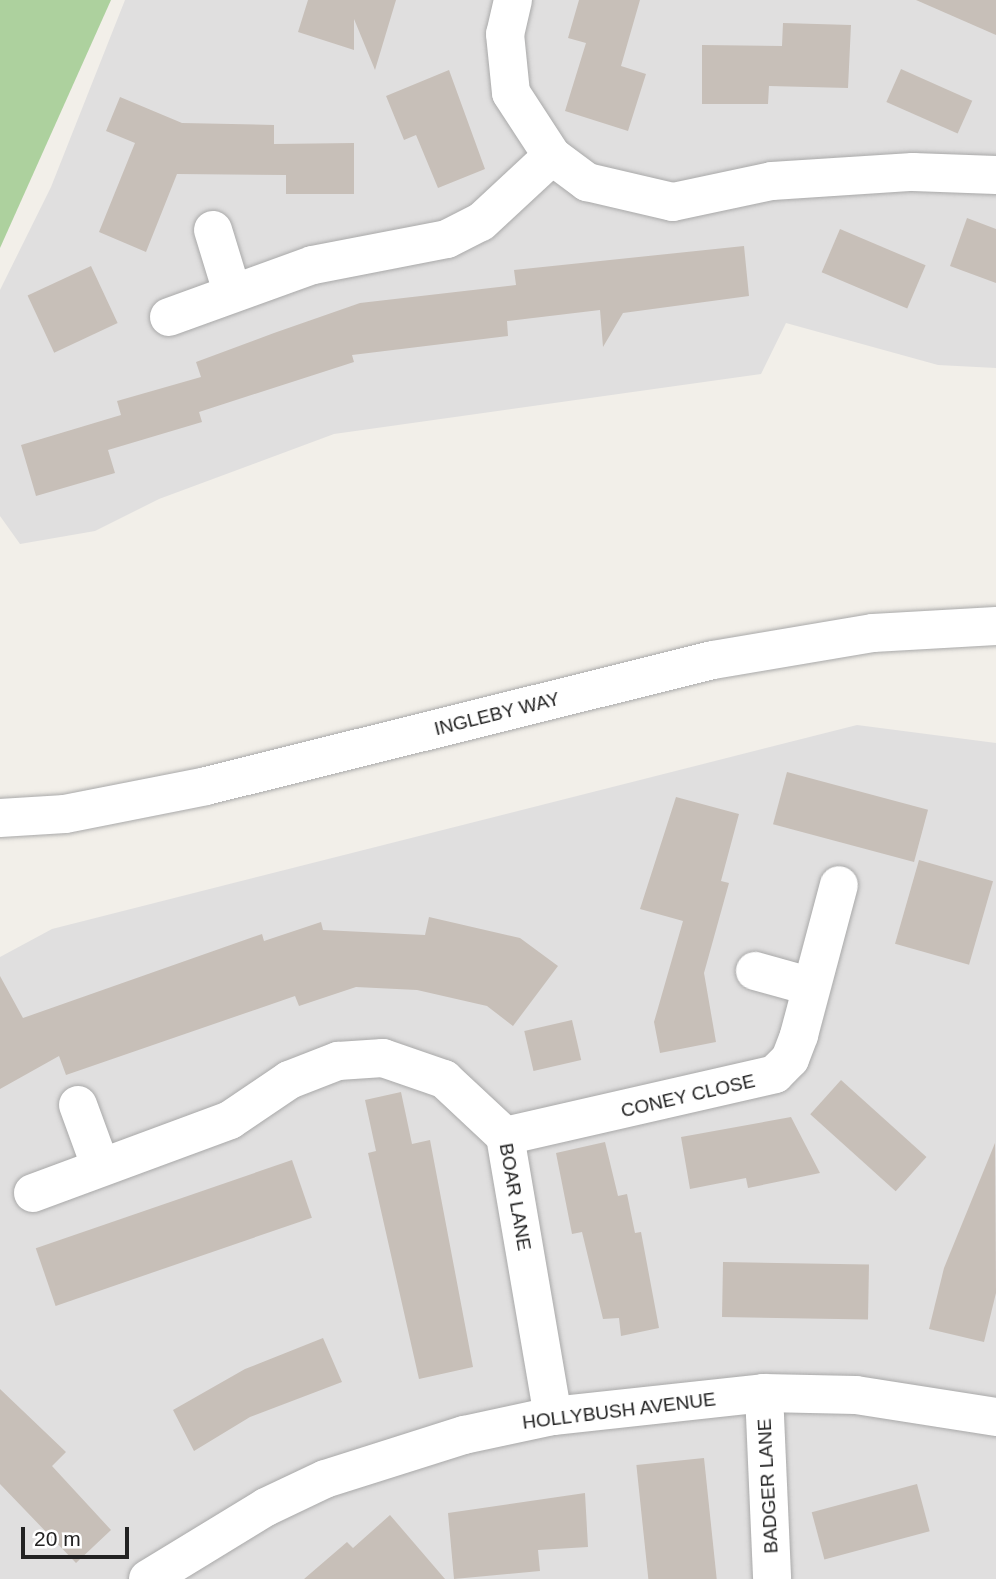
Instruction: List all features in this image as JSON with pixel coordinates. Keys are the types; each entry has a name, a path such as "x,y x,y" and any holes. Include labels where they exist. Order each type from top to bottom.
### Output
{"street":[{"path":"513,0 505,34 511,93 552,156 587,182 673,202 772,181 996,174"},
{"path":"169,317 231,289 313,265 447,239 481,222 552,156"},
{"path":"213,230 231,289"},
{"name":"INGLEBY WAY","path":"0,818 65,814 206,786 713,660 873,633 996,626"},
{"name":"CONEY CLOSE","path":"505,1136 775,1074 790,1059 839,885"},
{"path":"755,971 809,986"},
{"name":"BOAR LANE","path":"33,1193 100,1165 230,1120 289,1080 338,1060 383,1058 444,1079 505,1136 553,1416"},
{"path":"78,1105 100,1165"},
{"name":"HOLLYBUSH AVENUE","path":"148,1579 266,1507 325,1479 464,1435 553,1416 764,1394 890,1399 996,1417"},
{"name":"BADGER LANE","path":"764,1394 772,1579"}],"shaded area":[{"path":"125,0 996,0 996,368 938,365 786,323 761,374 334,434 159,499 95,531 20,544 0,516 0,290 51,187"},
{"path":"857,725 996,743 996,1579 0,1579 0,957 52,929"}],"green space":[{"path":"0,0 111,0 0,248"}],"building":[{"path":"308,0 396,0 375,70 354,19 354,50 298,32"},
{"path":"579,0 640,0 621,66 646,74 628,131 565,111 586,43 568,38"},
{"path":"916,0 996,0 996,35"},
{"path":"783,23 851,25 848,88 769,86 768,104 702,104 702,45 782,46"},
{"path":"901,69 972,101 958,134 886,102"},
{"path":"449,70 485,169 438,188 416,135 404,140 386,96"},
{"path":"120,97 182,123 274,125 274,144 354,143 354,194 286,194 286,175 177,174 146,252 99,232 135,143 106,131"},
{"path":"967,218 996,229 996,283 950,266"},
{"path":"840,229 926,265 907,309 822,272"},
{"path":"744,246 749,296 623,313 603,347 600,310 507,321 508,336 352,355 354,362 199,412 202,422 108,450 115,473 36,496 21,445 121,415 117,401 201,377 196,362 274,333 360,303 516,285 514,270"},
{"path":"91,266 118,323 54,353 28,296"},
{"path":"787,772 928,810 914,862 773,824"},
{"path":"676,797 739,814 721,881 729,883 704,973 716,1042 660,1053 654,1022 683,921 640,909"},
{"path":"919,860 993,881 969,965 895,944"},
{"path":"429,917 520,938 558,966 513,1026 487,1006 417,990 356,987 299,1006 295,996 66,1075 59,1056 0,1089 0,976 23,1018 262,934 264,941 321,922 323,930 425,935"},
{"path":"572,1020 581,1060 533,1071 524,1031"},
{"path":"841,1080 926,1157 896,1191 810,1114"},
{"path":"401,1092 412,1144 430,1140 473,1367 419,1379 368,1153 376,1151 365,1100"},
{"path":"791,1117 820,1173 748,1188 746,1178 690,1189 681,1137"},
{"path":"605,1142 618,1196 627,1194 635,1233 641,1232 659,1328 621,1336 619,1318 603,1319 582,1232 572,1234 556,1153"},
{"path":"995,1143 996,1293 984,1342 929,1329 944,1268"},
{"path":"292,1160 312,1218 56,1306 36,1248"},
{"path":"723,1262 869,1265 868,1320 722,1317"},
{"path":"323,1338 342,1382 250,1417 194,1451 173,1410 245,1369"},
{"path":"0,1389 66,1452 52,1466 111,1530 76,1563 0,1484"},
{"path":"704,1458 717,1579 648,1579 636,1465"},
{"path":"917,1484 930,1531 824,1560 812,1512"},
{"path":"585,1493 588,1547 538,1550 540,1571 454,1579 448,1513"},
{"path":"390,1515 445,1579 304,1579 347,1542 353,1548"}]}
